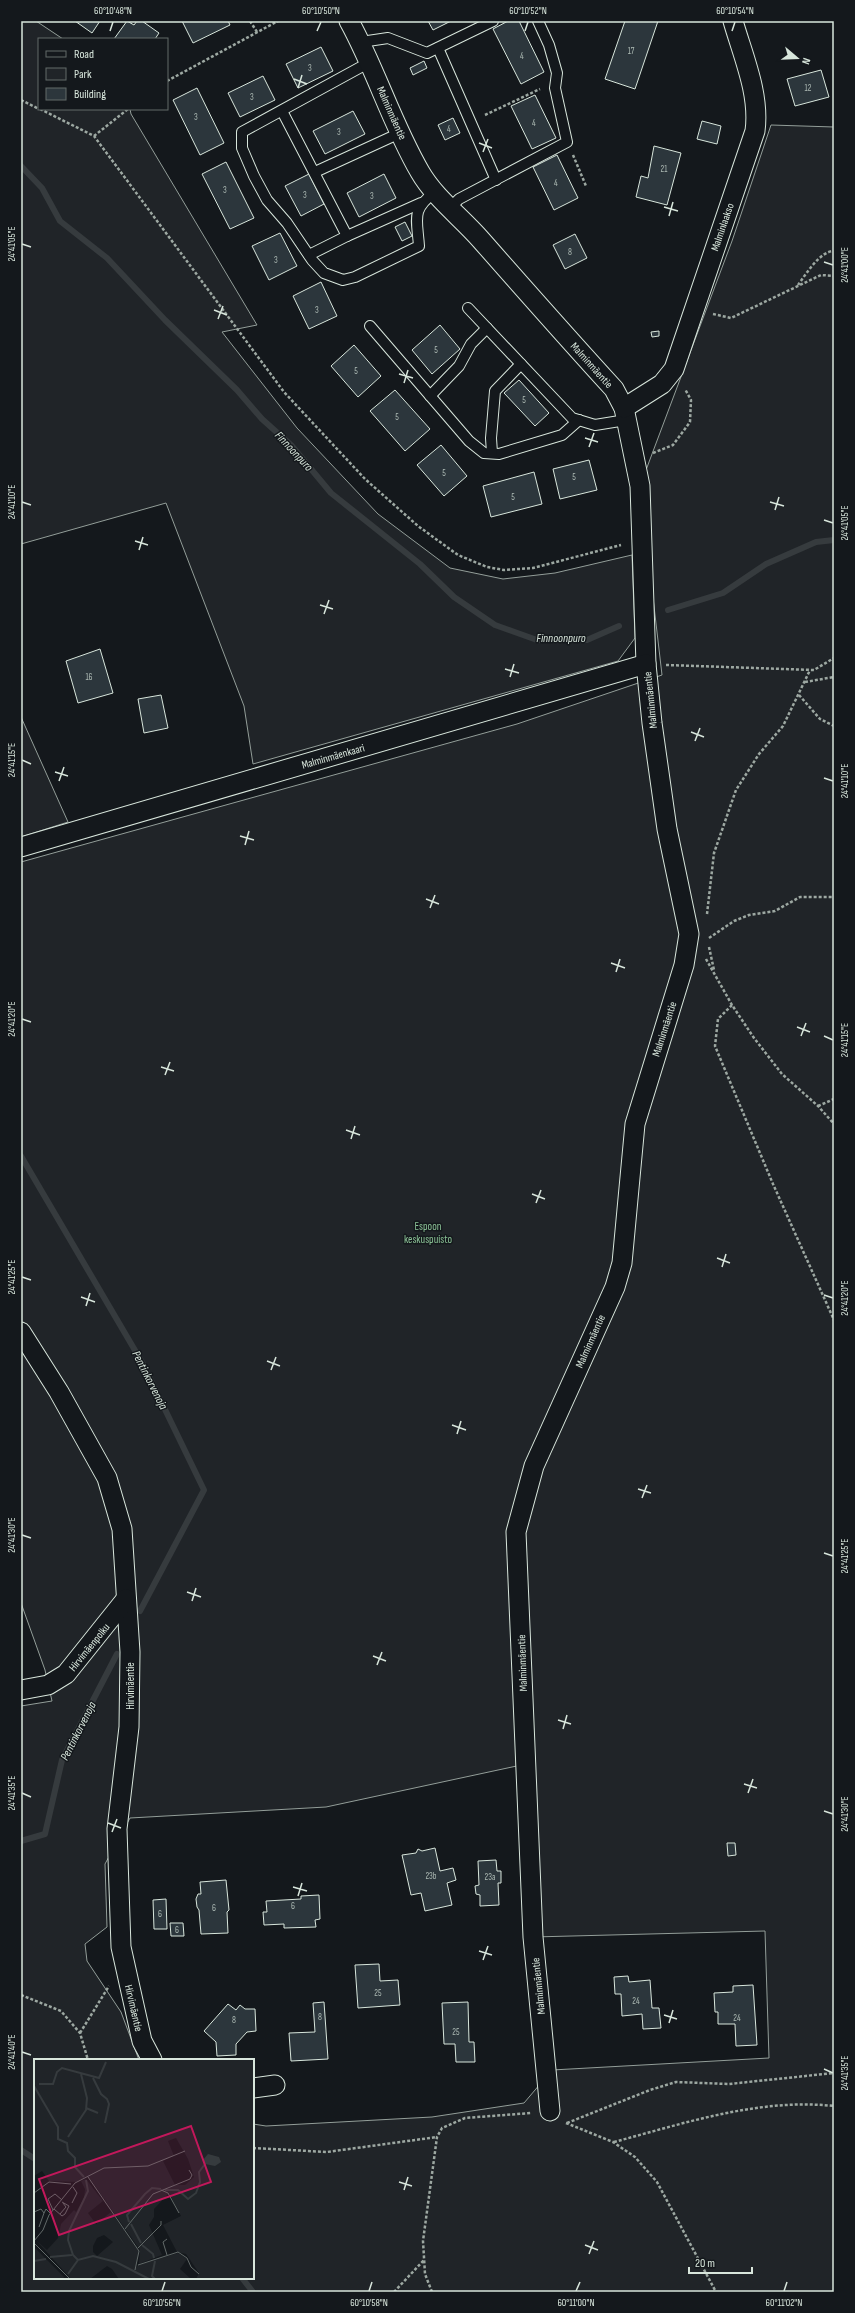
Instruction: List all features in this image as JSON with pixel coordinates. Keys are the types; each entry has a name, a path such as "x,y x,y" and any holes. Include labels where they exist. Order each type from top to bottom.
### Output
{"street":[{"name":"Malminmäentie","path":"349,21 361,42 400,133 420,173 428,197 450,208 614,389 625,414 640,486 646,664 667,829 698,932 684,965 635,1124 622,1263 615,1287 534,1466 516,1532 533,1937 550,2111"},
{"name":"Malminlaakso","path":"625,414 662,384 674,369 755,131 757,115 755,99 733,21"},
{"name":"Malminmäenkaari","path":"21,847 646,664"},
{"name":"Hirvimäentie","path":"21,1332 59,1392 107,1478 122,1529 130,1652 129,1727 117,1829 121,1947 142,2041 151,2059"},
{"name":"Hirvimäenpolku","path":"21,1690 48,1685 66,1674 126,1599"},
{"path":"254,2088 275,2085"}],"lane":[{"path":"361,42 388,38 427,53 492,21"},
{"path":"450,208 459,199 567,142 555,88 556,73 549,45 538,21"},
{"path":"438,48 496,180"},
{"path":"370,62 242,132 242,148 254,176 267,200 287,222 309,255 324,273 343,280 355,277 419,246 417,215 428,197"},
{"path":"282,111 347,236"},
{"path":"315,172 400,133"},
{"path":"309,255 428,197"},
{"path":"468,308 572,418 595,424 625,414"},
{"path":"370,326 469,442 484,453 500,454 562,434 579,420"},
{"path":"430,396 459,366 471,344 487,328"},
{"path":"492,453 491,438 495,391 521,364"}],"path":[{"path":"250,21 257,32"},
{"path":"168,80 278,21"},
{"path":"470,122 536,90 555,88"},
{"path":"21,100 38,108"},
{"path":"41,110 94,136 284,392 365,479 418,526 458,555 487,567 504,570 533,568 642,541"},
{"path":"94,136 127,110"},
{"path":"567,142 586,186"},
{"path":"797,286 817,261 828,251 834,250"},
{"path":"695,307 716,315 732,318 821,275 834,276"},
{"path":"635,460 673,445 690,422 690,400 674,369"},
{"path":"646,664 814,670 834,658"},
{"path":"707,916 714,853 736,790 759,754 783,726 810,670"},
{"path":"804,682 834,677"},
{"path":"799,695 820,719 834,726"},
{"path":"707,939 734,921 749,915 775,911 800,898 834,897"},
{"path":"698,932 707,939 714,970"},
{"path":"698,932 714,970 732,1005 754,1038 782,1074 818,1106 834,1124"},
{"path":"732,1005 718,1019 715,1046 773,1184 834,1320"},
{"path":"818,1106 834,1099"},
{"path":"80,2033 124,1961"},
{"path":"21,1995 61,2011 80,2033 88,2059"},
{"path":"716,2292 657,2182 635,2157 613,2142 566,2123 650,2090 676,2082 729,2084 834,2073"},
{"path":"613,2142 723,2112 810,2103 834,2106"},
{"path":"432,2292 425,2274 423,2241 437,2137 442,2128 465,2118 550,2111"},
{"path":"254,2148 327,2152 437,2137"},
{"path":"394,2292 424,2260"}],"green space":[{"path":"21,21 36,21 62,38 38,38 38,110 130,110 131,114 257,325 222,332 297,428 378,514 450,568 503,579 555,573 632,555 635,638 618,661 253,764 244,706 166,503 21,544"},
{"name":"Espoon keskuspuisto","path":"771,125 834,127 834,2292 21,2292 21,1706 52,1701 45,1670 21,1603 21,862 517,724 662,675 640,486 732,241","holes":["526,1764 533,1937 765,1931 769,2058 552,2070 524,2103 432,2117 266,2126 254,2124 254,2279 34,2279 34,2059 139,2059 121,2012 87,1961 85,1944 107,1927 105,1864 130,1818 326,1807"]},
{"path":"21,717 68,822 21,837"}],"building":[{"path":"75,21 100,21 92,33"},
{"path":"127,21 134,25 137,21 142,21 159,33 156,38 115,38"},
{"path":"182,21 228,21 230,25 193,43"},
{"path":"428,21 451,21 433,30"},
{"path":"508,21 519,21 544,72 521,84 493,29"},
{"path":"625,21 658,21 635,89 605,79"},
{"path":"321,47 333,71 298,88 286,64"},
{"path":"424,61 427,68 413,75 410,68"},
{"path":"821,70 829,97 795,106 787,79"},
{"path":"263,76 275,100 240,117 228,93"},
{"path":"197,88 224,143 200,155 173,100"},
{"path":"535,95 556,138 532,149 511,106"},
{"path":"353,111 365,134 325,154 313,131"},
{"path":"453,118 460,133 445,140 438,125"},
{"path":"702,121 721,126 717,144 697,139"},
{"path":"654,146 681,153 667,205 636,197 641,176 648,178"},
{"path":"557,155 578,198 554,210 533,167"},
{"path":"226,162 254,218 230,229 202,174"},
{"path":"309,174 324,204 301,216 285,186"},
{"path":"384,174 396,198 359,217 347,193"},
{"path":"405,222 412,236 402,241 395,227"},
{"path":"280,233 297,266 269,280 252,246"},
{"path":"575,234 587,258 565,269 553,245"},
{"path":"321,282 337,316 309,329 293,296"},
{"path":"440,325 460,349 432,374 412,350"},
{"path":"659,331 659,336 652,337 651,332"},
{"path":"354,345 381,376 358,397 331,366"},
{"path":"519,380 549,413 535,426 504,393"},
{"path":"395,390 430,429 405,451 370,411"},
{"path":"441,445 467,476 444,496 417,465"},
{"path":"589,460 597,490 560,499 553,469"},
{"path":"534,472 542,504 491,517 483,486"},
{"path":"100,649 113,693 78,703 66,661"},
{"path":"161,695 168,728 144,733 138,699"},
{"path":"727,1843 735,1843 736,1855 728,1856"},
{"path":"435,1848 440,1871 453,1868 456,1880 447,1883 452,1905 425,1911 421,1893 411,1895 402,1855 416,1853 418,1849 422,1851"},
{"path":"496,1860 497,1871 501,1871 501,1883 498,1883 499,1905 480,1906 480,1895 476,1894 475,1886 479,1885 478,1861"},
{"path":"226,1880 229,1910 227,1912 228,1933 201,1934 199,1910 196,1899 198,1894 201,1894 200,1882"},
{"path":"319,1895 320,1919 315,1920 316,1927 284,1928 284,1924 264,1925 263,1912 267,1912 266,1901 301,1899 301,1896"},
{"path":"166,1899 167,1929 154,1929 153,1900"},
{"path":"170,1923 183,1923 184,1936 171,1936"},
{"path":"379,1964 380,1981 398,1980 400,2005 358,2008 355,1965"},
{"path":"628,1976 629,1982 650,1980 652,2008 659,2008 661,2028 643,2029 642,2014 622,2016 621,1994 615,1994 614,1977"},
{"path":"753,1985 757,2045 736,2046 735,2024 718,2024 718,2012 715,2012 714,1993 733,1992 733,1986"},
{"path":"324,2002 328,2059 291,2061 289,2033 315,2032 313,2003"},
{"path":"468,2002 469,2042 474,2042 475,2062 456,2062 455,2044 444,2044 442,2003"},
{"path":"228,2004 236,2010 240,2005 245,2009 255,2009 256,2031 247,2032 236,2044 236,2055 217,2056 216,2042 204,2031"}],"waterway":[{"name":"Finnoonpuro","path":"21,166 42,188 60,221 107,258 165,320 237,390 262,419 291,445 331,493 420,564 454,597 495,625 537,640 587,640 619,626"},
{"name":"Finnoonpuro","path":"668,610 723,593 766,564 816,542 834,540"},
{"name":"Pentinkorvenoja","path":"21,1156 143,1364 204,1490 140,1611"},
{"name":"Pentinkorvenoja","path":"21,1841 45,1834 62,1760 117,1654"},
{"name":"Pentinkorvenoja","path":"21,2150 34,2158"},
{"name":"Pentinkorvenoja","path":"243,2279 253,2292"}]}
